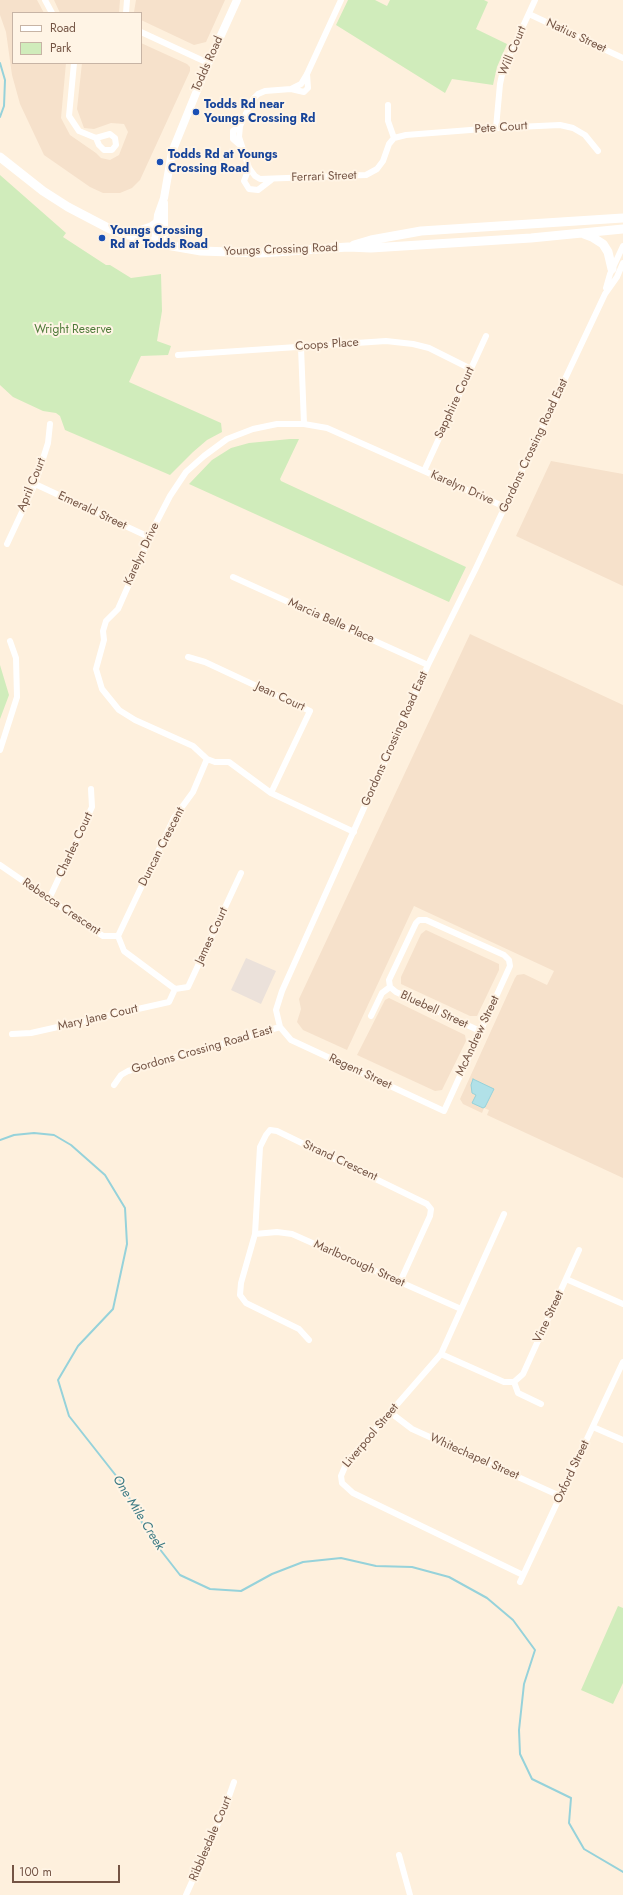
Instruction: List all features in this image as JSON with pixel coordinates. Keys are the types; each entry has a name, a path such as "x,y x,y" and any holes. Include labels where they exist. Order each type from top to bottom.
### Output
{"main road":[{"name":"Youngs Crossing Road","path":"0,157 37,186 68,207 110,229 159,244 201,251 238,253 348,247 407,246 623,229"},
{"name":"Youngs Crossing Road","path":"348,247 371,240 421,231 623,218"},
{"path":"128,235 151,227 157,223"},
{"path":"582,233 592,237 602,244 608,252 612,269"},
{"path":"402,234 402,242 407,246"}],"street":[{"path":"45,0 51,12"},
{"path":"126,12 127,0"},
{"name":"Todds Road","path":"159,244 164,198 172,152 208,63 237,0"},
{"path":"273,179 258,190 249,189 244,181 249,168 243,147 232,140 233,131 240,126 253,99 258,94 265,91 291,89 304,92 308,88 307,74 341,0"},
{"name":"Will Court","path":"496,128 500,84 503,70 535,0"},
{"name":"Natius Street","path":"529,14 623,58"},
{"path":"142,32 208,63"},
{"path":"74,64 69,116 79,131 96,138"},
{"path":"388,105 388,121 394,138"},
{"name":"Pete Court","path":"394,138 406,135 560,125 572,128 585,136 598,151"},
{"name":"Ferrari Street","path":"249,168 255,176 260,179 366,175 377,169 383,161 394,138"},
{"name":"Todds Road","path":"159,244 157,223 164,198"},
{"name":"Gordons Crossing Road East","path":"114,1085 121,1075 128,1071 280,1028 276,1013 279,998 428,665 505,507 605,294 612,269 623,246"},
{"name":"Gordons Crossing Road East","path":"605,294 617,277 623,263"},
{"name":"Sapphire Court","path":"424,471 486,336"},
{"name":"Coops Place","path":"178,355 386,341 413,344 430,348 471,369"},
{"path":"301,347 304,424"},
{"name":"April Court","path":"7,544 35,484 48,443 50,424"},
{"name":"Karelyn Drive","path":"208,759 193,746 135,720 119,710 102,689 96,670 104,640 103,631 106,621 118,609 149,538 170,496 186,472 204,456 228,439 253,429 277,424 304,424 326,428 505,507"},
{"name":"Emerald Street","path":"35,484 149,538"},
{"name":"Marcia Belle Place","path":"233,577 428,665"},
{"path":"0,750 17,697 16,658 10,641"},
{"name":"Jean Court","path":"188,657 205,662 310,711 271,793"},
{"path":"208,759 215,762 229,762 271,793 354,832"},
{"name":"Duncan Crescent","path":"118,936 174,818 193,792 208,759"},
{"name":"Charles Court","path":"49,899 92,807 91,788"},
{"name":"Rebecca Crescent","path":"0,865 103,936 118,936 124,951 175,989"},
{"name":"James Court","path":"175,989 188,987 241,873"},
{"name":"McAndrew Street","path":"416,923 422,919 430,920 504,955 509,960 510,968 444,1111"},
{"name":"Bluebell Street","path":"416,923 389,980 390,986 396,992 480,1031"},
{"name":"Bluebell Street","path":"371,1016 382,993 390,986"},
{"name":"Mary Jane Court","path":"12,1034 30,1033 169,1002 175,989"},
{"name":"Regent Street","path":"280,1028 296,1043 444,1111"},
{"name":"Strand Crescent","path":"255,1234 260,1147 270,1130 277,1131 427,1204 431,1209 430,1216 400,1282"},
{"name":"Liverpool Street","path":"504,1214 441,1354 343,1469 342,1483 346,1488 366,1499 524,1575"},
{"name":"Marlborough Street","path":"255,1234 277,1232 292,1234 462,1309"},
{"path":"255,1234 241,1283 240,1295 246,1303 299,1329 309,1340"},
{"name":"Vine Street","path":"514,1382 522,1374 579,1250"},
{"path":"566,1279 623,1304"},
{"path":"441,1354 504,1382 514,1382 518,1394 541,1404"},
{"name":"Oxford Street","path":"520,1582 623,1362"},
{"name":"Whitechapel Street","path":"391,1413 412,1429 560,1496"},
{"path":"593,1427 623,1440"},
{"name":"Ribblesdale Court","path":"186,1895 225,1808 234,1782"},
{"path":"399,1855 410,1895"}],"shaded area":[{"path":"0,0 37,0 43,12 12,12 12,64 66,64 61,118 70,135 101,158 110,160 119,155 128,132 124,124 111,123 94,129 84,128 77,109 82,64 142,64 142,43 187,64 190,67 190,71 140,180 132,188 120,193 103,193 90,187 44,155 20,104 12,75 6,32 0,15"},
{"path":"54,0 120,0 119,12 60,12"},
{"path":"136,0 225,0 206,42 194,45 142,20 142,12 134,12"},
{"path":"551,461 623,474 623,586 516,536"},
{"path":"470,634 623,705 623,1178 487,1115 489,1110 484,1108 482,1113 463,1104 460,1099 517,975 524,974 547,985 554,971 414,906 347,1050 303,1030 297,1022 301,1009 299,999"},
{"path":"426,930 499,964 499,970 477,1016 470,1016 401,984 401,977 421,934"},
{"path":"246,958 276,971 261,1004 231,990"},
{"path":"389,998 465,1035 466,1041 442,1090 435,1091 357,1055 385,1000"}],"green space":[{"path":"348,0 375,0 387,6 390,0 484,0 488,2 476,29 507,44 497,67 493,85 452,79 445,93 336,25"},
{"name":"Wright Reserve","path":"0,175 66,233 63,237 106,265 110,265 131,278 161,274 162,311 157,341 171,346 168,355 141,356 129,382 221,423 222,432 207,440 170,475 65,430 60,416 56,413 43,411 13,397 0,385"},
{"path":"299,439 280,479 281,481 466,567 449,602 189,484 212,460 231,448 249,443"},
{"path":"0,665 9,695 0,719"},
{"path":"618,1606 623,1608 623,1683 613,1704 581,1690"}],"water":[{"path":"473,1079 494,1089 485,1107 483,1108 472,1103 476,1095 472,1093 471,1085"}],"waterway":[{"name":"One Mile Creek","path":"0,63 5,80 4,106 0,117"},
{"name":"One Mile Creek","path":"0,1140 14,1135 34,1133 54,1135 71,1145 105,1175 125,1208 127,1244 113,1309 78,1346 58,1380 69,1416 121,1482 148,1534 180,1575 210,1589 241,1591 272,1574 303,1562 341,1558 376,1566 412,1567 449,1577 487,1598 513,1620 535,1650 524,1684 519,1730 520,1754 532,1779 571,1798 569,1823 584,1849 623,1872"}],"place":[{"name":"Todds Rd near Youngs Crossing Rd","path":"196,112"},
{"name":"Todds Rd at Youngs Crossing Road","path":"160,162"},
{"name":"Youngs Crossing Rd at Todds Road","path":"102,238"}]}
